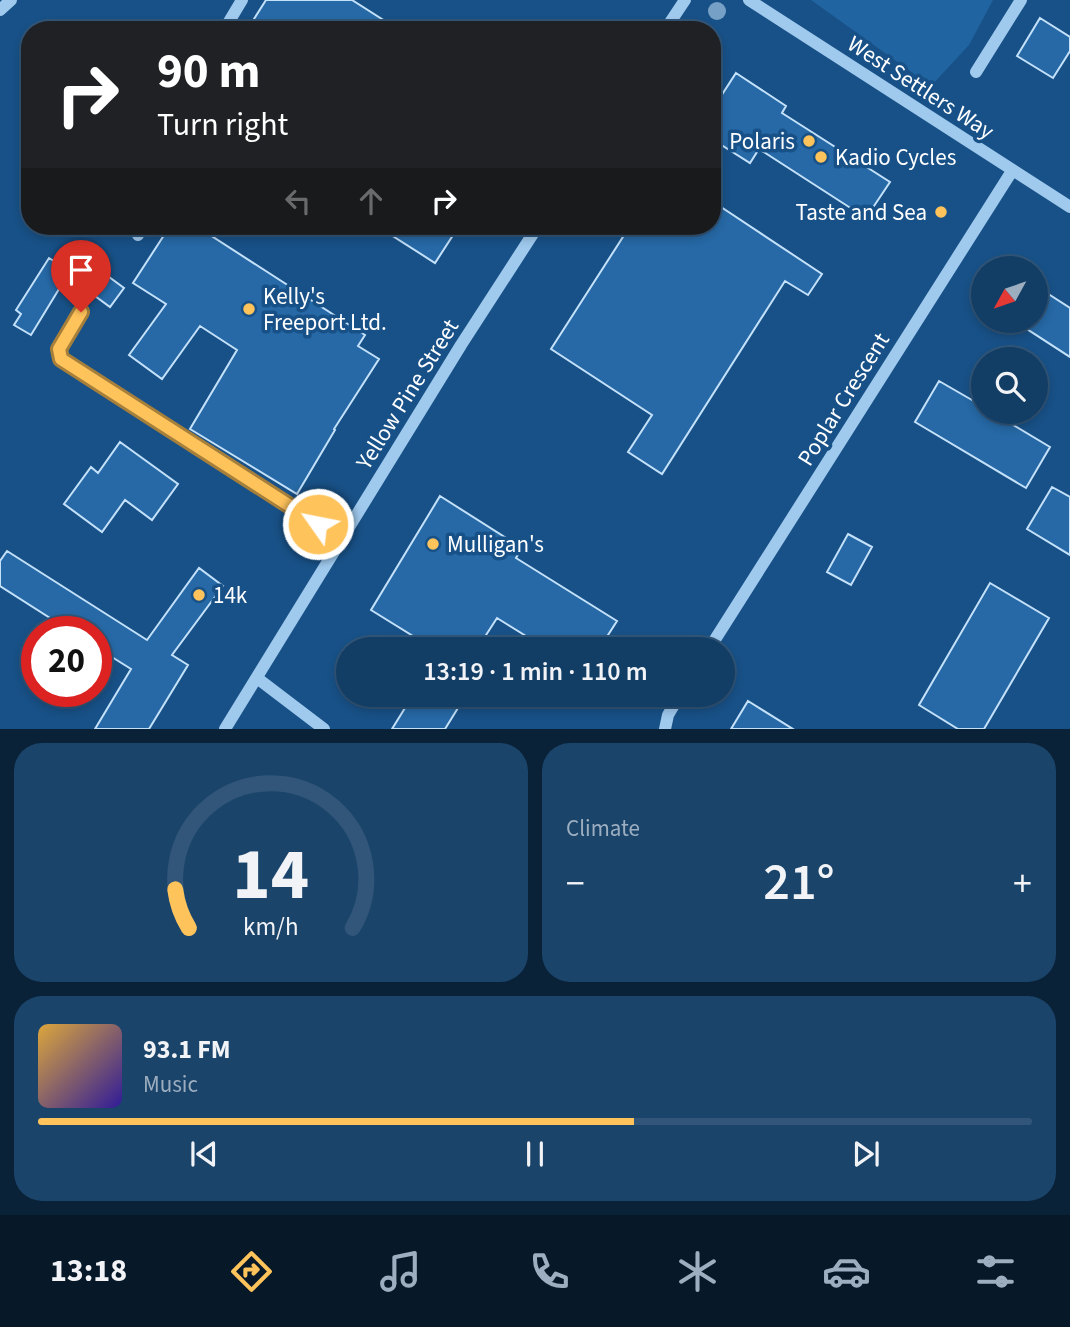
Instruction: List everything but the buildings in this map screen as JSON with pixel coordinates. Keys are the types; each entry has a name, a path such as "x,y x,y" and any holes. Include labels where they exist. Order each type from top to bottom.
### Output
{"street":[{"path":"0,10 11,0"},
{"path":"229,21 242,0"},
{"path":"671,21 685,0"},
{"name":"West Settlers Way","path":"749,0 1070,207"},
{"path":"976,72 1020,0"},
{"name":"Poplar Crescent","path":"717,637 1012,171"},
{"name":"Yellow Pine Street","path":"225,729 454,356 532,235"},
{"path":"81,312 59,349 61,359 341,539"},
{"path":"257,678 324,729"},
{"path":"665,729 673,707"}],"shaded area":[{"path":"811,0 993,0 969,45 931,86"}],"place":[{"name":"Polaris","path":"809,141"},
{"name":"Kadio Cycles","path":"821,157"},
{"name":"Taste and Sea","path":"941,212"},
{"name":"Kelly's Freeport Ltd.","path":"249,309"},
{"name":"Mulligan's","path":"433,544"},
{"name":"14k","path":"199,595"}],"route":[{"path":"81,312 59,349 61,359 318,524"}]}
